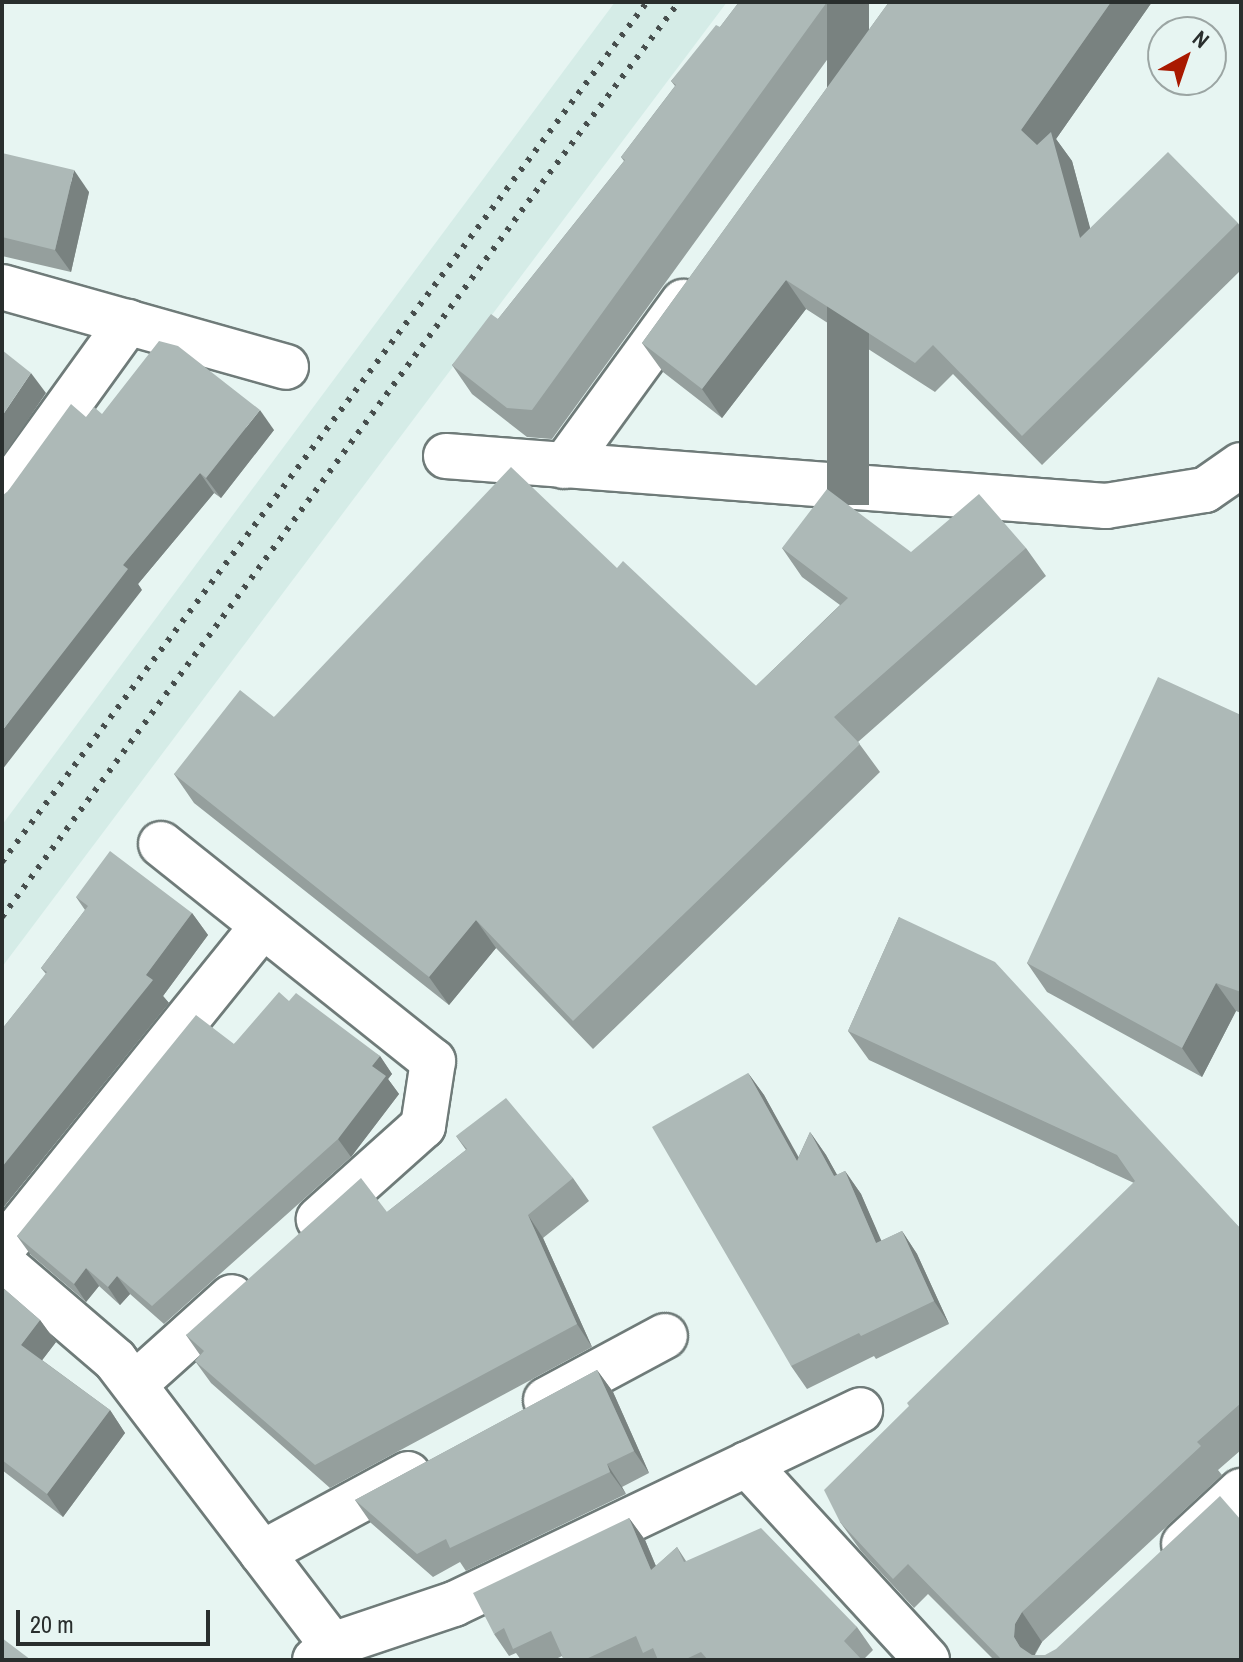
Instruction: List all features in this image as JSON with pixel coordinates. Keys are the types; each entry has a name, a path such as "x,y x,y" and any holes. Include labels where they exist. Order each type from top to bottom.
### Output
{"street":[{"path":"564,466 704,272"},
{"path":"2,287 286,367"},
{"path":"2,497 128,322"},
{"path":"446,456 1106,506 1205,490 1241,465"},
{"path":"135,1384 423,1126 433,1061 161,844"},
{"path":"2,1249 262,927"},
{"path":"2,1263 115,1360 135,1384 262,1553 323,1652 454,1604 860,1410"},
{"path":"512,1418 665,1336"},
{"path":"262,1553 442,1455"},
{"path":"747,1464 927,1660"},
{"path":"1150,1575 1241,1491"}],"shaded area":[{"path":"615,2 727,2 2,967 2,825"}],"building":[{"path":"739,2 827,2 532,410 507,408 452,365 491,314 498,319 625,160 621,157 676,85 671,81 716,25 720,27"},
{"path":"889,2 1111,2 1021,130 1037,145 1051,132 1080,238 1168,152 1238,223 1022,436 933,345 915,363 786,280 702,389 642,343"},
{"path":"2,153 74,170 55,250 2,237"},
{"path":"159,341 178,346 260,410 206,478 200,473 123,565 128,569 2,731 2,496 71,404 86,417 94,407 102,414"},
{"path":"2,350 31,373 2,416"},
{"path":"511,467 617,568 623,561 756,686 848,598 782,548 827,489 911,552 979,494 1026,548 834,717 860,744 573,1021 476,920 429,977 174,774 240,690 274,717"},
{"path":"1158,677 1241,715 1241,992 1216,983 1182,1048 1027,963"},
{"path":"110,851 192,913 146,975 153,980 2,1167 2,1029 47,972 41,968 88,906 76,897"},
{"path":"899,917 995,962 1241,1229 1241,1403 1197,1442 1201,1446 1022,1612 1015,1624 1014,1637 1020,1647 1032,1655 1045,1655 1056,1649 1220,1496 1241,1520 1241,1660 1002,1660 908,1564 893,1579 840,1522 824,1490 909,1406 907,1403 1135,1181 1117,1155 848,1031"},
{"path":"279,992 289,1001 296,993 380,1056 372,1066 386,1076 338,1139 152,1306 117,1276 108,1287 86,1268 74,1284 17,1236 196,1015 234,1044"},
{"path":"748,1073 797,1161 810,1132 834,1176 845,1171 876,1243 902,1231 934,1301 791,1366 652,1127"},
{"path":"506,1098 573,1178 528,1215 577,1324 315,1465 195,1361 204,1351 186,1335 361,1178 387,1212 467,1149 456,1136"},
{"path":"2,1287 40,1320 21,1345 110,1410 47,1494 2,1460"},
{"path":"597,1370 634,1451 607,1464 610,1472 450,1548 446,1539 417,1554 355,1500"},
{"path":"629,1518 651,1570 677,1547 684,1562 761,1528 857,1627 844,1641 862,1660 708,1660 701,1652 684,1660 658,1660 653,1648 643,1653 636,1636 584,1660 564,1660 551,1631 513,1649 504,1628 494,1634 473,1593"},
{"path":"2,1638 31,1660 2,1660"}],"railway":[{"path":"2,862 647,2"},
{"path":"2,917 542,183 679,2"}]}
